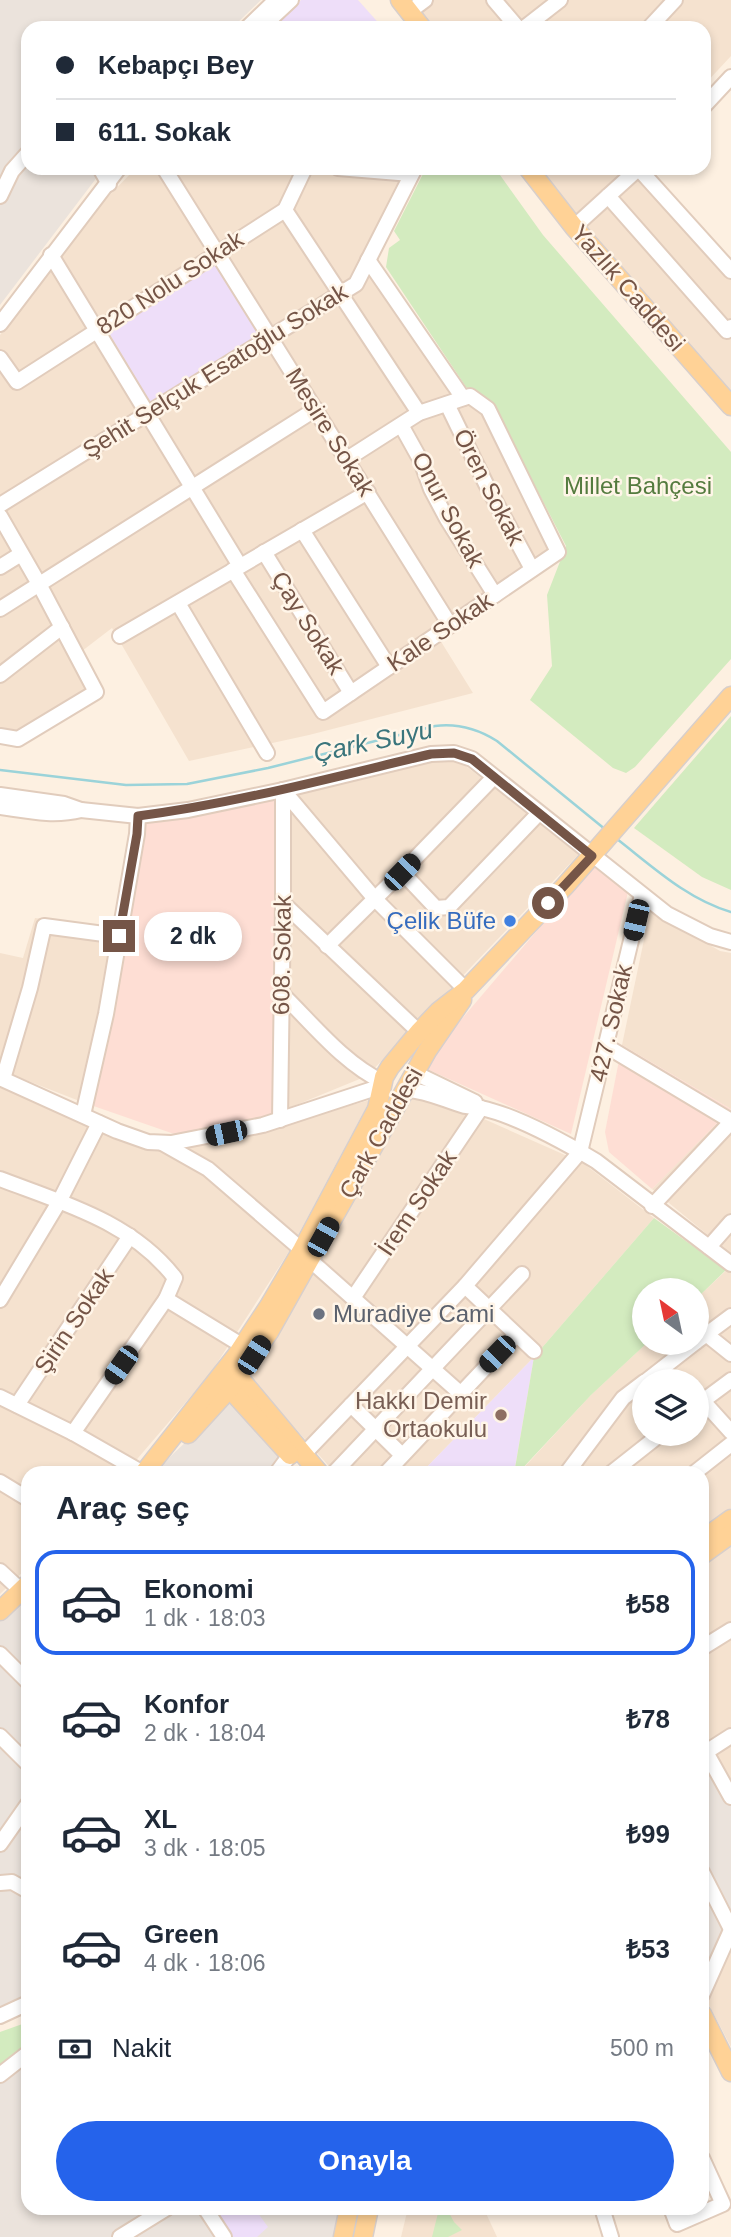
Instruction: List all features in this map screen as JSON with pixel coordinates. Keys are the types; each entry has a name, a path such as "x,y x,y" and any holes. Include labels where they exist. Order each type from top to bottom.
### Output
{"main road":[{"path":"404,6 416,21"},
{"name":"Yazlık Caddesi","path":"533,175 574,227 731,406"},
{"name":"Çark Caddesi","path":"154,1466 161,1461 269,1332 376,1109 385,1078 419,1032 439,1011 466,990 624,821 731,698"},
{"name":"Çark Caddesi","path":"229,1377 243,1346 306,1255 415,1073 459,1006 466,990"},
{"path":"407,1090 393,1093 385,1078 403,1067 415,1073"},
{"path":"229,1377 312,1466"},
{"path":"297,1452 303,1466"},
{"path":"709,1535 731,1519"},
{"path":"709,1550 731,1534"},
{"path":"0,1611 21,1594"},
{"path":"709,2028 731,2072"},
{"path":"343,2237 348,2215"},
{"path":"363,2237 368,2215"}],"street":[{"path":"254,21 276,0"},
{"path":"268,21 291,0"},
{"path":"404,6 425,0"},
{"path":"494,0 512,21"},
{"path":"533,21 560,0"},
{"path":"656,21 675,0"},
{"path":"711,98 731,77"},
{"path":"0,196 12,172 21,161"},
{"path":"104,175 109,184"},
{"path":"0,324 115,175"},
{"path":"109,184 119,175"},
{"name":"Mesire Sokak","path":"168,175 450,625"},
{"path":"302,175 285,210 419,414"},
{"name":"Şehit Selçuk Esatoğlu Sokak","path":"0,505 356,284 368,260 388,232 411,175"},
{"path":"574,227 630,175"},
{"path":"644,175 731,271"},
{"path":"608,196 727,331 731,327"},
{"name":"820 Nolu Sokak","path":"0,358 16,382 285,210"},
{"path":"51,255 192,488 236,568"},
{"path":"347,459 419,414 463,398 368,260"},
{"name":"Kale Sokak","path":"236,568 323,712 558,552 488,409 470,396 463,398"},
{"name":"Ören Sokak","path":"447,404 532,569"},
{"path":"0,609 316,409"},
{"name":"Onur Sokak","path":"401,425 421,461 431,489 447,519 495,595"},
{"path":"120,636 368,492"},
{"path":"0,516 40,584 96,692 18,739 0,736"},
{"path":"302,530 389,667"},
{"name":"Çay Sokak","path":"264,552 351,693"},
{"path":"0,567 21,554"},
{"path":"178,603 267,753"},
{"path":"0,675 62,627"},
{"path":"0,795 64,804 81,810 138,816 188,810 431,754 454,753 472,759 539,813 595,852 667,914 709,936 731,942"},
{"path":"327,946 494,777"},
{"path":"283,790 375,899 466,990"},
{"name":"608. Sokak","path":"280,1120 283,790"},
{"path":"0,807 50,814 81,810"},
{"path":"402,872 436,908 449,907 539,813"},
{"path":"83,1115 106,1014 138,816"},
{"name":"427. Sokak","path":"580,1152 642,895"},
{"path":"283,904 419,1032"},
{"path":"119,936 44,926 30,988 2,1079 99,1123 148,1142 162,1143 207,1137 280,1120 385,1078"},
{"path":"281,993 340,1051 370,1076 385,1078"},
{"path":"606,1046 731,1122 652,1206"},
{"path":"415,1073 473,1100 481,1108"},
{"path":"407,1090 423,1091 466,1106 481,1108 534,1128 580,1152 596,1161 731,1264"},
{"name":"İrem Sokak","path":"353,1298 481,1108"},
{"path":"0,1300 59,1202 99,1123"},
{"path":"207,1137 204,1157 208,1169"},
{"path":"162,1143 208,1169 460,1393"},
{"path":"284,1466 351,1405 465,1286 580,1152"},
{"path":"0,1179 108,1222 164,1264 175,1278 166,1299 73,1433"},
{"path":"709,1247 731,1222"},
{"name":"Şirin Sokak","path":"17,1405 130,1236"},
{"path":"340,1466 522,1274"},
{"path":"465,1286 534,1351"},
{"path":"166,1299 243,1346"},
{"path":"709,1333 731,1316"},
{"path":"392,1466 516,1335"},
{"path":"709,1344 731,1354"},
{"path":"662,1369 680,1355"},
{"path":"709,1397 731,1380"},
{"path":"576,1466 623,1398 632,1391"},
{"path":"0,1396 131,1466"},
{"path":"351,1405 402,1455"},
{"path":"709,1412 731,1432"},
{"path":"704,1466 731,1444"},
{"path":"620,1466 646,1446"},
{"path":"0,1482 21,1495"},
{"path":"0,1571 21,1586"},
{"path":"709,1644 731,1630"},
{"path":"0,1654 21,1675"},
{"path":"0,1736 21,1757"},
{"path":"709,1747 731,1737"},
{"path":"709,1758 731,1797"},
{"path":"2,1838 21,1813"},
{"path":"0,1883 12,1882 21,1887"},
{"path":"709,1886 731,1930 709,1979"},
{"path":"0,2016 21,2006"},
{"path":"0,2075 21,2058"},
{"path":"709,2173 723,2204 709,2210"},
{"path":"120,2237 156,2215"},
{"path":"209,2215 223,2237"},
{"path":"604,2215 611,2237"},
{"path":"674,2215 677,2224 698,2215"}],"shaded area":[{"path":"0,0 261,0 239,21 21,21 21,175 99,175 0,305"},
{"path":"301,0 358,0 377,21 281,21"},
{"path":"412,0 731,0 731,56 711,77 711,21 428,21"},
{"path":"129,175 355,175 400,179 364,254 370,271 484,413 550,550 435,632 473,693 309,735 189,761 112,628 82,651 99,686 6,745 0,744 0,335 96,209"},
{"path":"543,175 653,175 731,264 731,396 571,211"},
{"path":"214,261 262,333 151,403 106,328"},
{"path":"450,754 580,853 367,1076 274,1114 279,797"},
{"path":"279,797 274,1114 177,1135 82,1102 135,823"},
{"path":"592,866 628,892 571,1134 429,1070 426,1061"},
{"path":"650,911 720,951 731,953 731,1109 622,1045"},
{"path":"35,918 115,927 82,1102 0,1070 0,953 23,958"},
{"path":"622,1045 731,1109 652,1189 609,1152 605,1132"},
{"path":"0,1085 160,1150 212,1144 370,1100 290,1250 210,1374 131,1466 21,1466 21,1574 0,1594"},
{"path":"410,1097 484,1119 583,1163 654,1218 534,1357 428,1466 329,1466 247,1374"},
{"path":"731,1109 731,1254 652,1189"},
{"path":"731,1266 731,1508 709,1524 709,1466 525,1466 591,1395 634,1355 709,1355 709,1287"},
{"name":"Hakkı Demir Ortaokulu","path":"534,1357 515,1466 428,1466"},
{"path":"230,1400 288,1466 160,1466"},
{"path":"731,1542 731,1806 709,1767 709,1559"},
{"path":"21,1598 21,2008 0,2016 0,1618"},
{"path":"709,1767 731,1806 731,1915 709,1962"},
{"path":"731,1915 731,2047 709,2005 709,1962"},
{"path":"21,2060 21,2215 340,2215 335,2237 0,2237 0,2074"},
{"path":"216,2215 259,2215 268,2227 257,2237 231,2237"},
{"path":"406,2215 487,2215 497,2237 401,2237"}],"green space":[{"name":"Millet Bahçesi","path":"422,175 500,175 543,235 731,452 731,659 635,767 626,773 613,768 530,700 552,666 547,595 566,546 494,406 466,387 386,267 389,248 400,240 394,231"},
{"path":"731,716 731,890 702,877 634,828"},
{"path":"654,1218 726,1270 709,1286 709,1278 632,1278 634,1355 591,1395 525,1466 515,1466 534,1357"},
{"path":"21,2024 21,2052 0,2069 0,2032"},
{"path":"438,2215 450,2215 462,2230 448,2237 432,2237"}],"waterway":[{"name":"Çark Suyu","path":"0,770 126,785 187,784 268,768 435,726 452,725 475,730 497,741 606,830"},
{"name":"Çark Suyu","path":"617,839 685,891 731,912"}],"place":[{"name":"Çelik Büfe","path":"510,921"},
{"name":"Muradiye Cami","path":"319,1314"},
{"name":"Hakkı Demir Ortaokulu","path":"501,1415"}],"route":[{"path":"119,936 138,816 188,810 283,790 431,754 454,753 472,759 592,856 548,903"}]}
